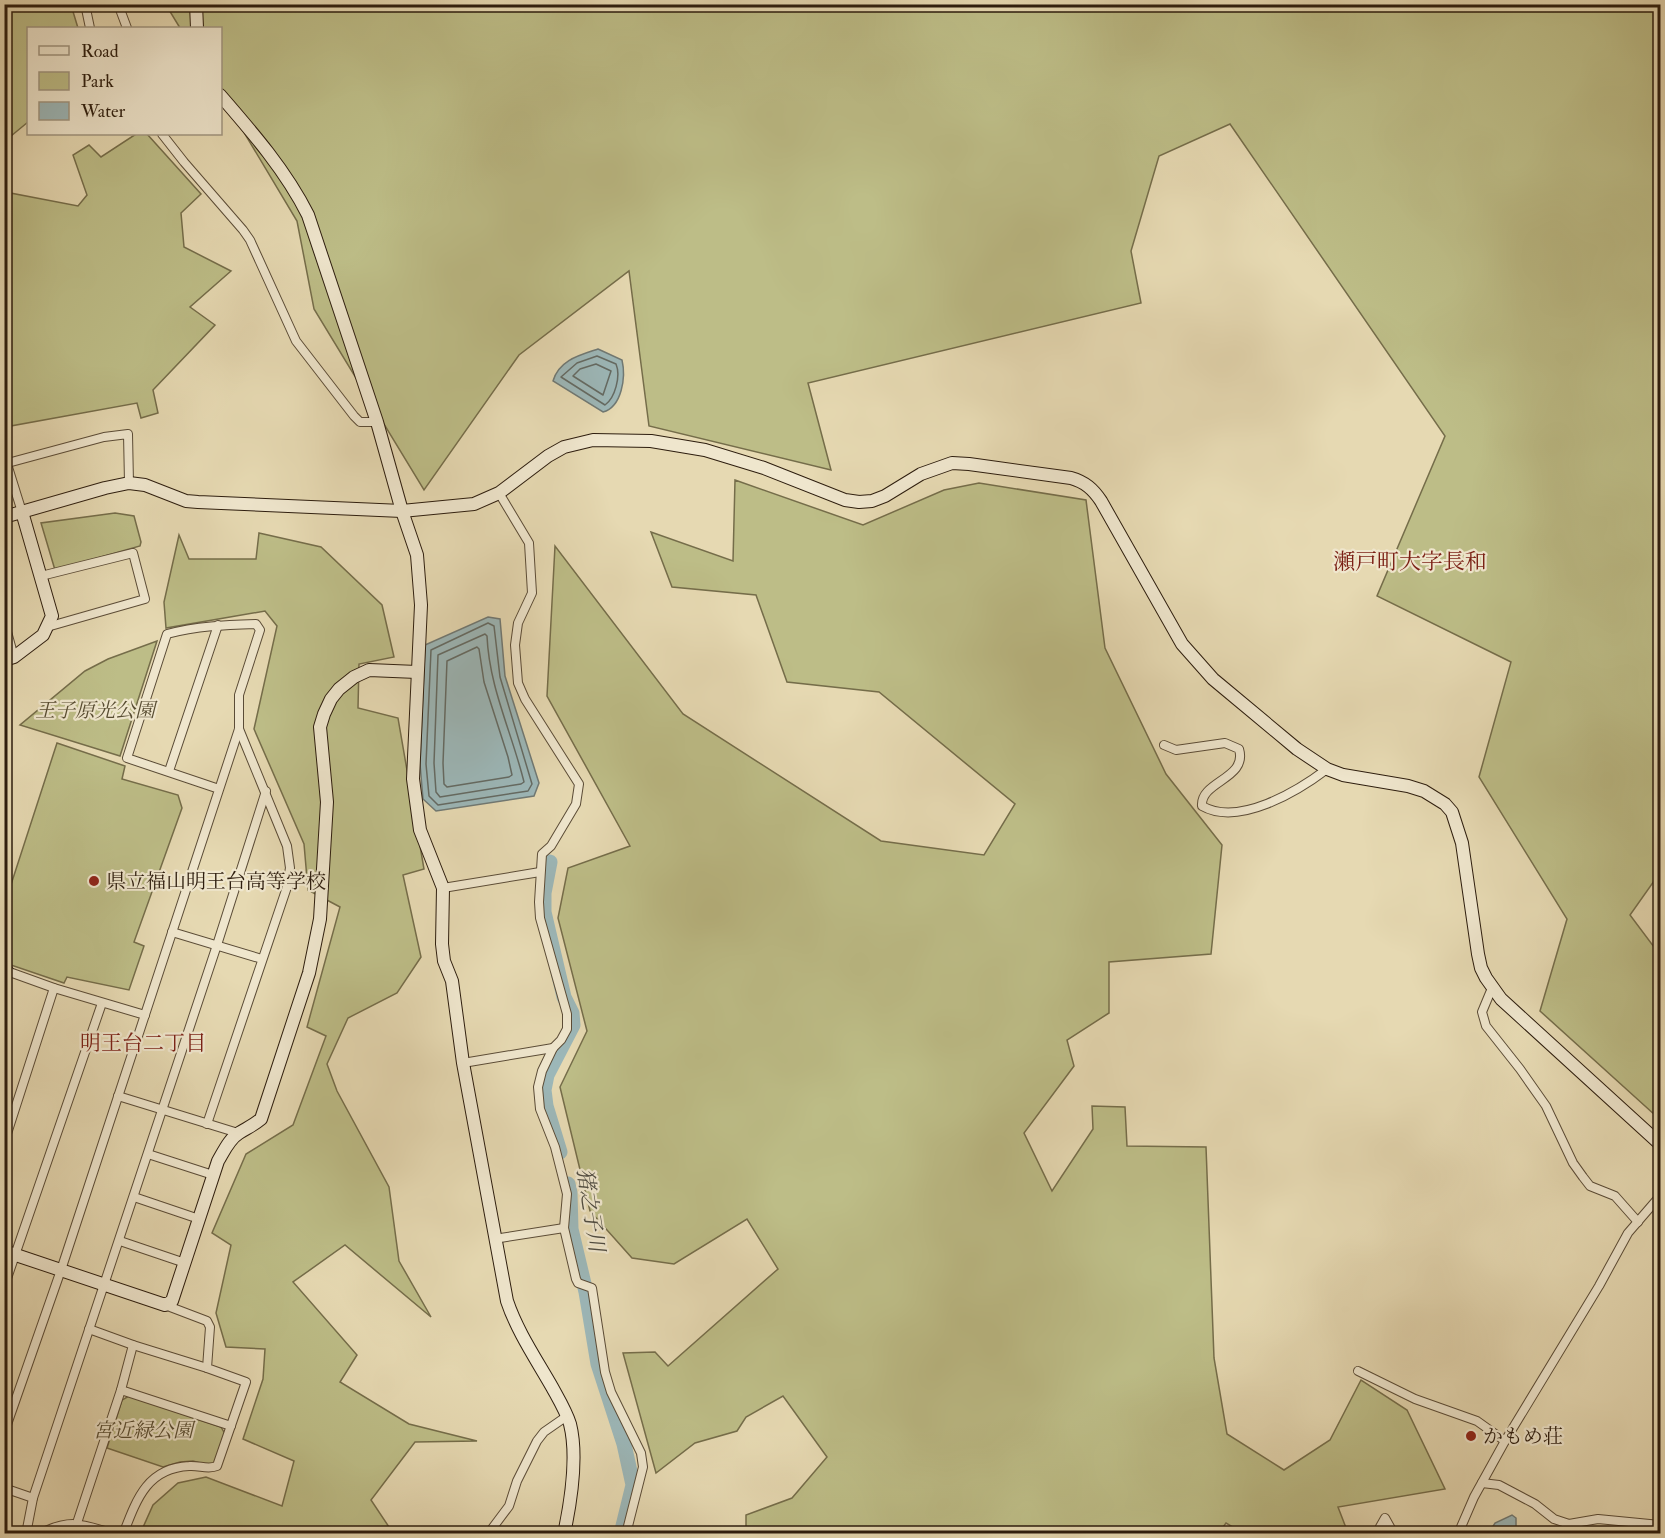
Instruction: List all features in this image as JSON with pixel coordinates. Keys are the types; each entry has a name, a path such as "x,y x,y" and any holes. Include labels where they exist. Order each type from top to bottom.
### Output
{"street":[{"path":"85,4 90,27"},
{"path":"118,4 127,27"},
{"path":"196,4 197,27"},
{"path":"222,97 254,134 296,192 308,215 377,422 402,512 417,555 421,578 421,605 413,779 415,802 420,830 443,888 444,961 452,981 463,1063 507,1301 512,1317 567,1416 573,1443 564,1533"},
{"path":"163,135 250,240 296,341 360,422 377,422"},
{"path":"4,621 9,658 43,635 52,616 6,464 104,437 128,434 129,483"},
{"path":"4,517 129,483 145,485 186,501 198,502 402,512 474,504 499,494 548,456 564,447 594,440 651,441 705,450 764,468 845,500 859,502 885,496 921,474 936,467 952,464 969,464 1071,478 1088,486 1101,501 1182,644 1213,680 1297,749 1327,769 1343,775 1408,786 1424,791 1435,796 1452,812 1462,843 1478,954 1492,988 1501,999 1660,1144"},
{"path":"499,494 528,537 529,543 532,593 518,623 515,645 518,683 525,699 579,784 576,804 551,846 542,854 538,902 540,918 567,1014 567,1029 553,1048 542,1071 538,1087 540,1108 555,1147 567,1194 564,1228 583,1284 592,1288 605,1372 611,1392 641,1453 644,1467 626,1533"},
{"path":"41,576 133,553 145,599 47,627"},
{"path":"4,1432 61,1270 239,729 239,695 260,630 256,624 188,628 167,634 127,758 219,789"},
{"path":"169,771 218,625"},
{"path":"165,1305 172,1301 213,1175 226,1146 238,1133 252,1127 261,1119 309,973 320,919 327,802 320,727 324,714 339,688 369,670 417,672"},
{"path":"207,1124 286,890 290,868 287,846 239,729"},
{"path":"1164,745 1176,750 1225,743 1239,749 1240,762 1235,769 1226,779 1206,793 1201,801 1202,806 1207,809 1223,813 1254,808 1283,797 1307,784 1327,769"},
{"path":"26,1533 33,1498 120,1242 161,1109 266,791"},
{"path":"443,888 540,872"},
{"path":"172,932 262,959"},
{"path":"5,973 145,1015"},
{"path":"4,1143 54,988"},
{"path":"1492,988 1482,1012 1486,1026 1546,1106 1573,1163 1583,1177 1590,1185 1615,1196 1638,1222"},
{"path":"4,1287 10,1252 102,1003"},
{"path":"463,1063 553,1048"},
{"path":"118,1096 238,1133"},
{"path":"148,1154 213,1175"},
{"path":"1458,1533 1505,1441 1599,1286 1628,1233 1660,1196"},
{"path":"134,1197 200,1219"},
{"path":"494,1239 564,1228"},
{"path":"120,1242 185,1263"},
{"path":"10,1252 207,1321 210,1327 207,1368"},
{"path":"89,1329 246,1382 217,1466 211,1469 191,1466 174,1468 158,1475 144,1487 124,1532 120,1533"},
{"path":"77,1523 122,1390 133,1345"},
{"path":"1358,1371 1415,1399 1477,1421 1505,1441"},
{"path":"122,1390 231,1426"},
{"path":"488,1533 509,1506 517,1481 537,1441 544,1432 567,1416"},
{"path":"1482,1483 1499,1485 1535,1504 1554,1519 1569,1524 1598,1519 1660,1525"},
{"path":"4,1488 33,1498"},
{"path":"1376,1533 1385,1518 1394,1533"},
{"path":"39,1533 56,1526 77,1523 114,1533"}],"green space":[{"path":"5,4 71,5 78,27 27,27 27,123 5,141"},
{"path":"166,5 1660,5 1660,885 1654,881 1630,915 1660,955 1660,1111 1656,1116 1540,1011 1567,919 1479,777 1511,662 1377,596 1445,436 1230,124 1159,156 1131,251 1141,303 808,383 831,470 649,426 629,271 519,355 424,490 314,309 297,221 222,96 222,27 179,27"},
{"path":"134,135 148,135 201,194 181,213 184,247 231,271 190,307 215,325 153,390 158,413 141,418 137,403 5,427 5,192 78,206 87,195 73,155 89,145 101,157"},
{"path":"735,480 863,525 944,490 979,483 1086,500 1105,648 1166,774 1222,845 1211,954 1109,962 1109,1013 1067,1040 1074,1066 1024,1133 1052,1191 1093,1129 1092,1106 1125,1107 1127,1146 1206,1147 1214,1358 1227,1434 1284,1470 1330,1440 1361,1380 1407,1410 1445,1489 1338,1507 1348,1533 1243,1533 1226,1523 1218,1534 746,1533 746,1515 792,1498 827,1457 783,1396 746,1417 737,1431 695,1443 656,1473 623,1353 655,1352 668,1366 778,1269 747,1219 674,1264 632,1258 590,1211 560,1087 587,1031 558,918 568,868 630,846 547,696 555,546 683,714 881,841 984,855 1015,804 879,692 787,682 756,595 672,587 651,532 733,561"},
{"path":"115,513 134,516 140,546 55,570 41,523"},
{"path":"259,533 321,547 382,605 394,657 359,664 358,708 398,718 424,869 403,875 421,957 397,993 348,1018 327,1064 337,1091 389,1187 399,1261 431,1317 345,1245 293,1282 357,1355 340,1382 409,1424 477,1441 415,1442 371,1500 393,1533 140,1534 153,1505 178,1483 206,1477 282,1506 294,1461 243,1439 263,1379 265,1349 226,1347 216,1313 231,1245 212,1233 246,1154 293,1125 326,1036 307,1027 340,907 308,890 304,844 254,729 277,626 265,611 166,628 164,602 179,535 189,559 256,559"},
{"name":"王子原光公園","path":"157,641 120,756 20,725 85,671 108,659"},
{"name":"県立福山明王台高等学校","path":"57,743 125,766 122,779 178,795 182,808 134,942 144,946 129,990 67,977 64,983 5,963 5,900"},
{"name":"宮近緑公園","path":"129,1396 221,1427 225,1434 216,1462 208,1465 193,1461 180,1462 163,1467 107,1448 122,1400"}],"water":[{"path":"598,349 622,360 623,367 623,383 618,398 615,404 603,412 553,381 565,363"},
{"path":"488,617 500,619 505,676 539,783 534,796 436,811 423,799 420,764 425,645"},
{"path":"1512,1515 1516,1518 1516,1528 1513,1533 1489,1533 1495,1523"}],"waterway":[{"name":"猪之子川","path":"550,862 544,893 544,912 564,997 572,1013 573,1025 547,1075 544,1090 546,1106 560,1152"},
{"name":"猪之子川","path":"568,1184 571,1229 586,1292 598,1364 624,1444 633,1485 621,1534"}],"place":[{"name":"県立福山明王台高等学校","path":"94,881"},
{"name":"かもめ荘","path":"1471,1436"}],"district":[{"name":"瀬戸町大字長和","path":"1410,561"},
{"name":"明王台二丁目","path":"143,1043"}]}
